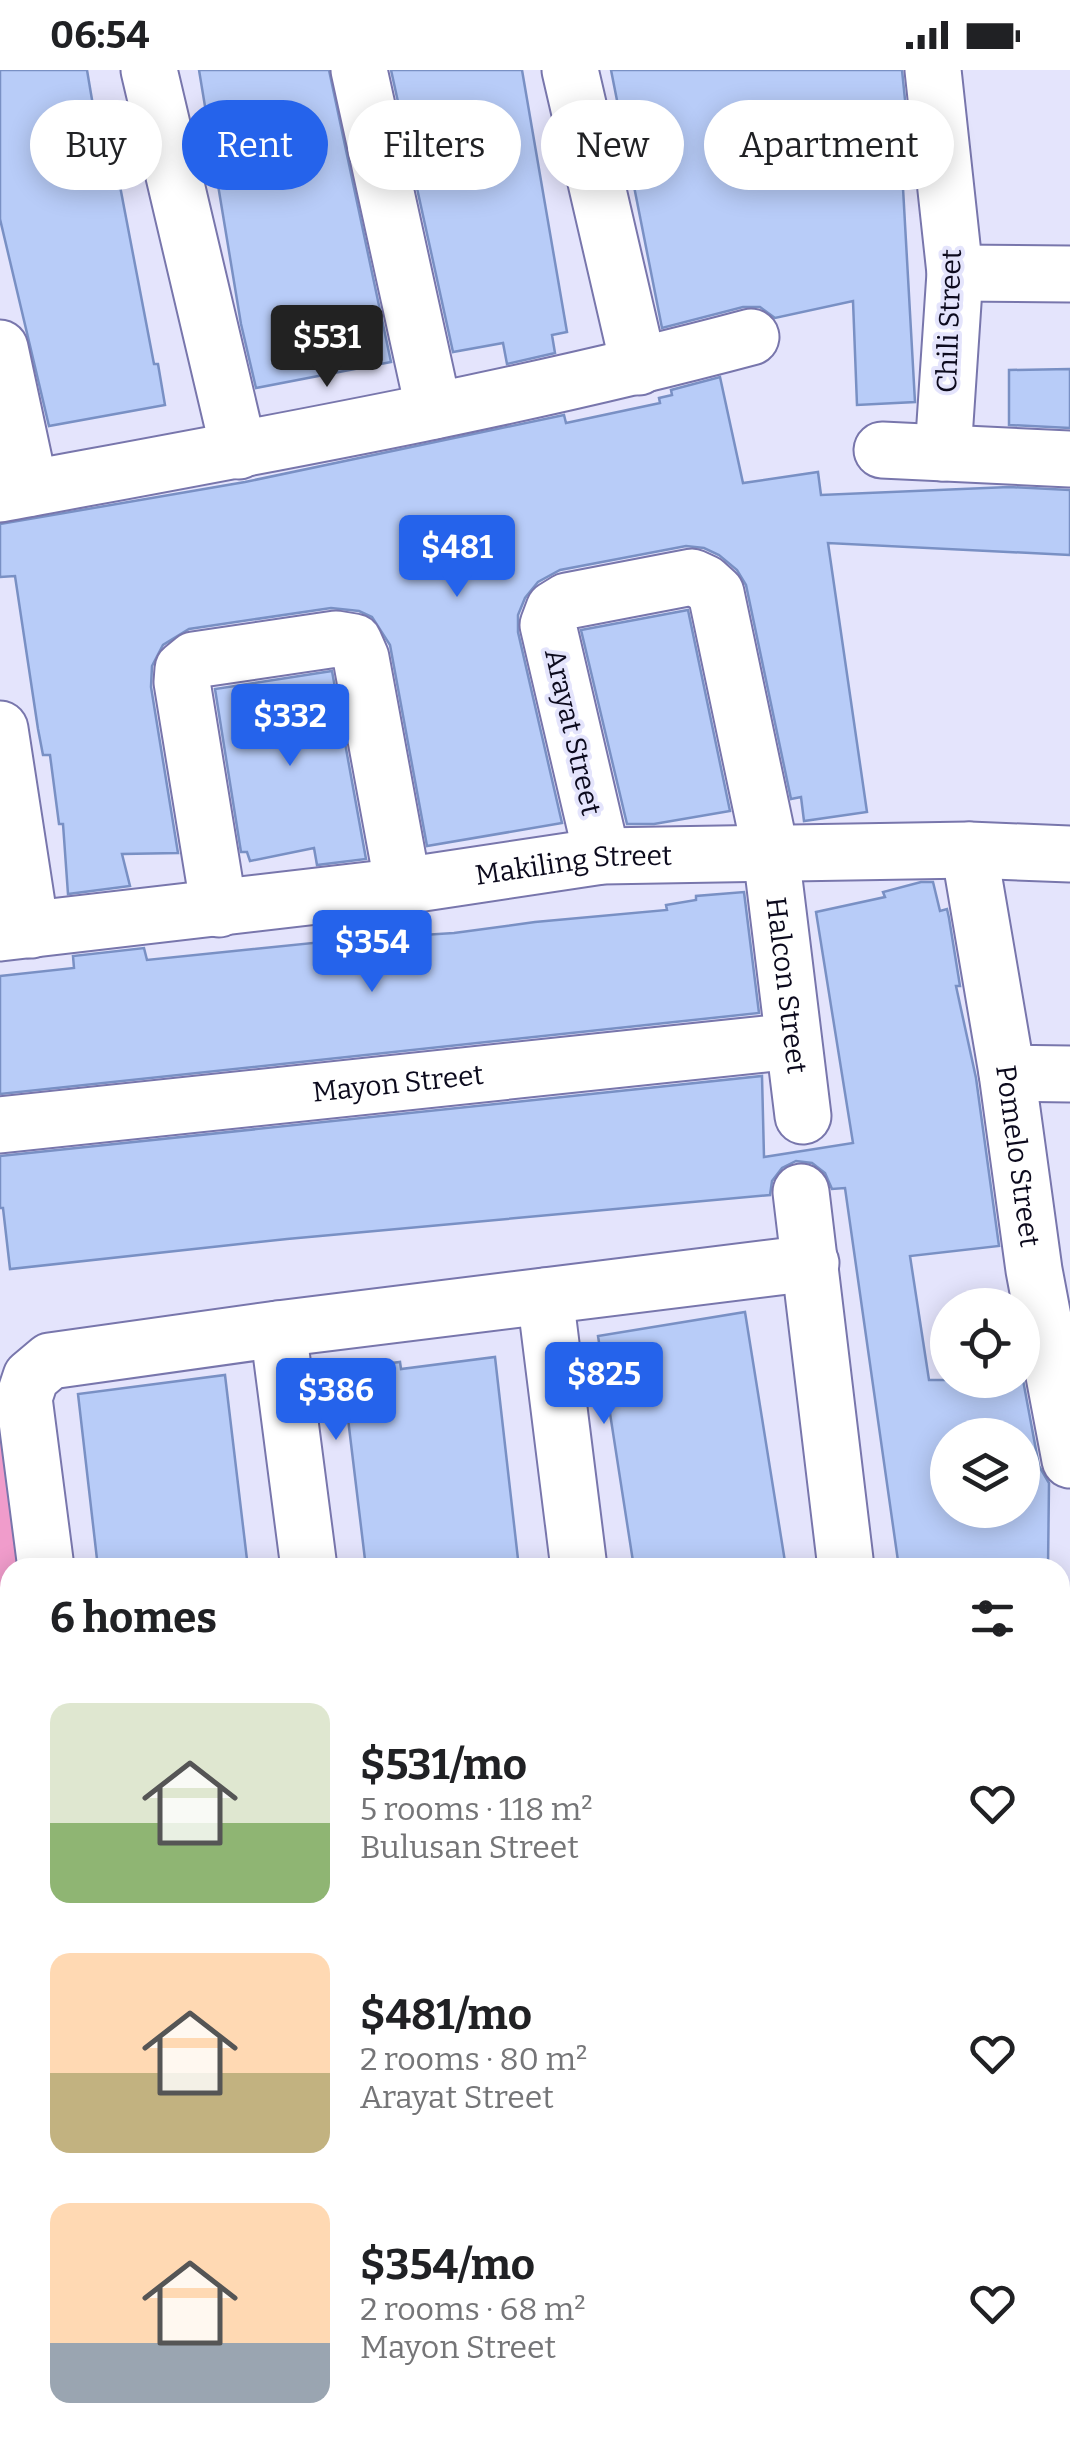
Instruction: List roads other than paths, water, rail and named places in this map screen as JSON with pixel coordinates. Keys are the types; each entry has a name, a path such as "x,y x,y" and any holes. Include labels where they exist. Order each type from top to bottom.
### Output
{"street":[{"path":"149,70 238,451"},
{"path":"359,70 434,411"},
{"path":"570,70 639,367"},
{"name":"Chili Street","path":"933,70 955,273 943,453"},
{"path":"955,273 1070,274"},
{"path":"0,348 15,491 434,411 639,367 752,337"},
{"path":"882,450 1070,460"},
{"name":"Halcon Street","path":"554,609 567,601 692,578 705,582 716,593 771,854 802,1116"},
{"name":"Arayat Street","path":"554,609 548,625 602,856"},
{"path":"219,909 182,682 183,668 194,660 336,639 354,642 361,658 403,886"},
{"path":"0,729 15,931"},
{"name":"Makiling Street","path":"15,931 403,886 602,856 969,850 1070,854"},
{"name":"Pomelo Street","path":"969,850 1007,1073 1052,1270 1069,1449"},
{"name":"Mayon Street","path":"0,1126 793,1041"},
{"path":"1007,1073 1070,1074"},
{"path":"801,1192 845,1558"},
{"path":"45,1558 24,1398 31,1377 50,1361 811,1263"},
{"path":"545,1296 578,1558"},
{"path":"278,1329 308,1558"}]}
